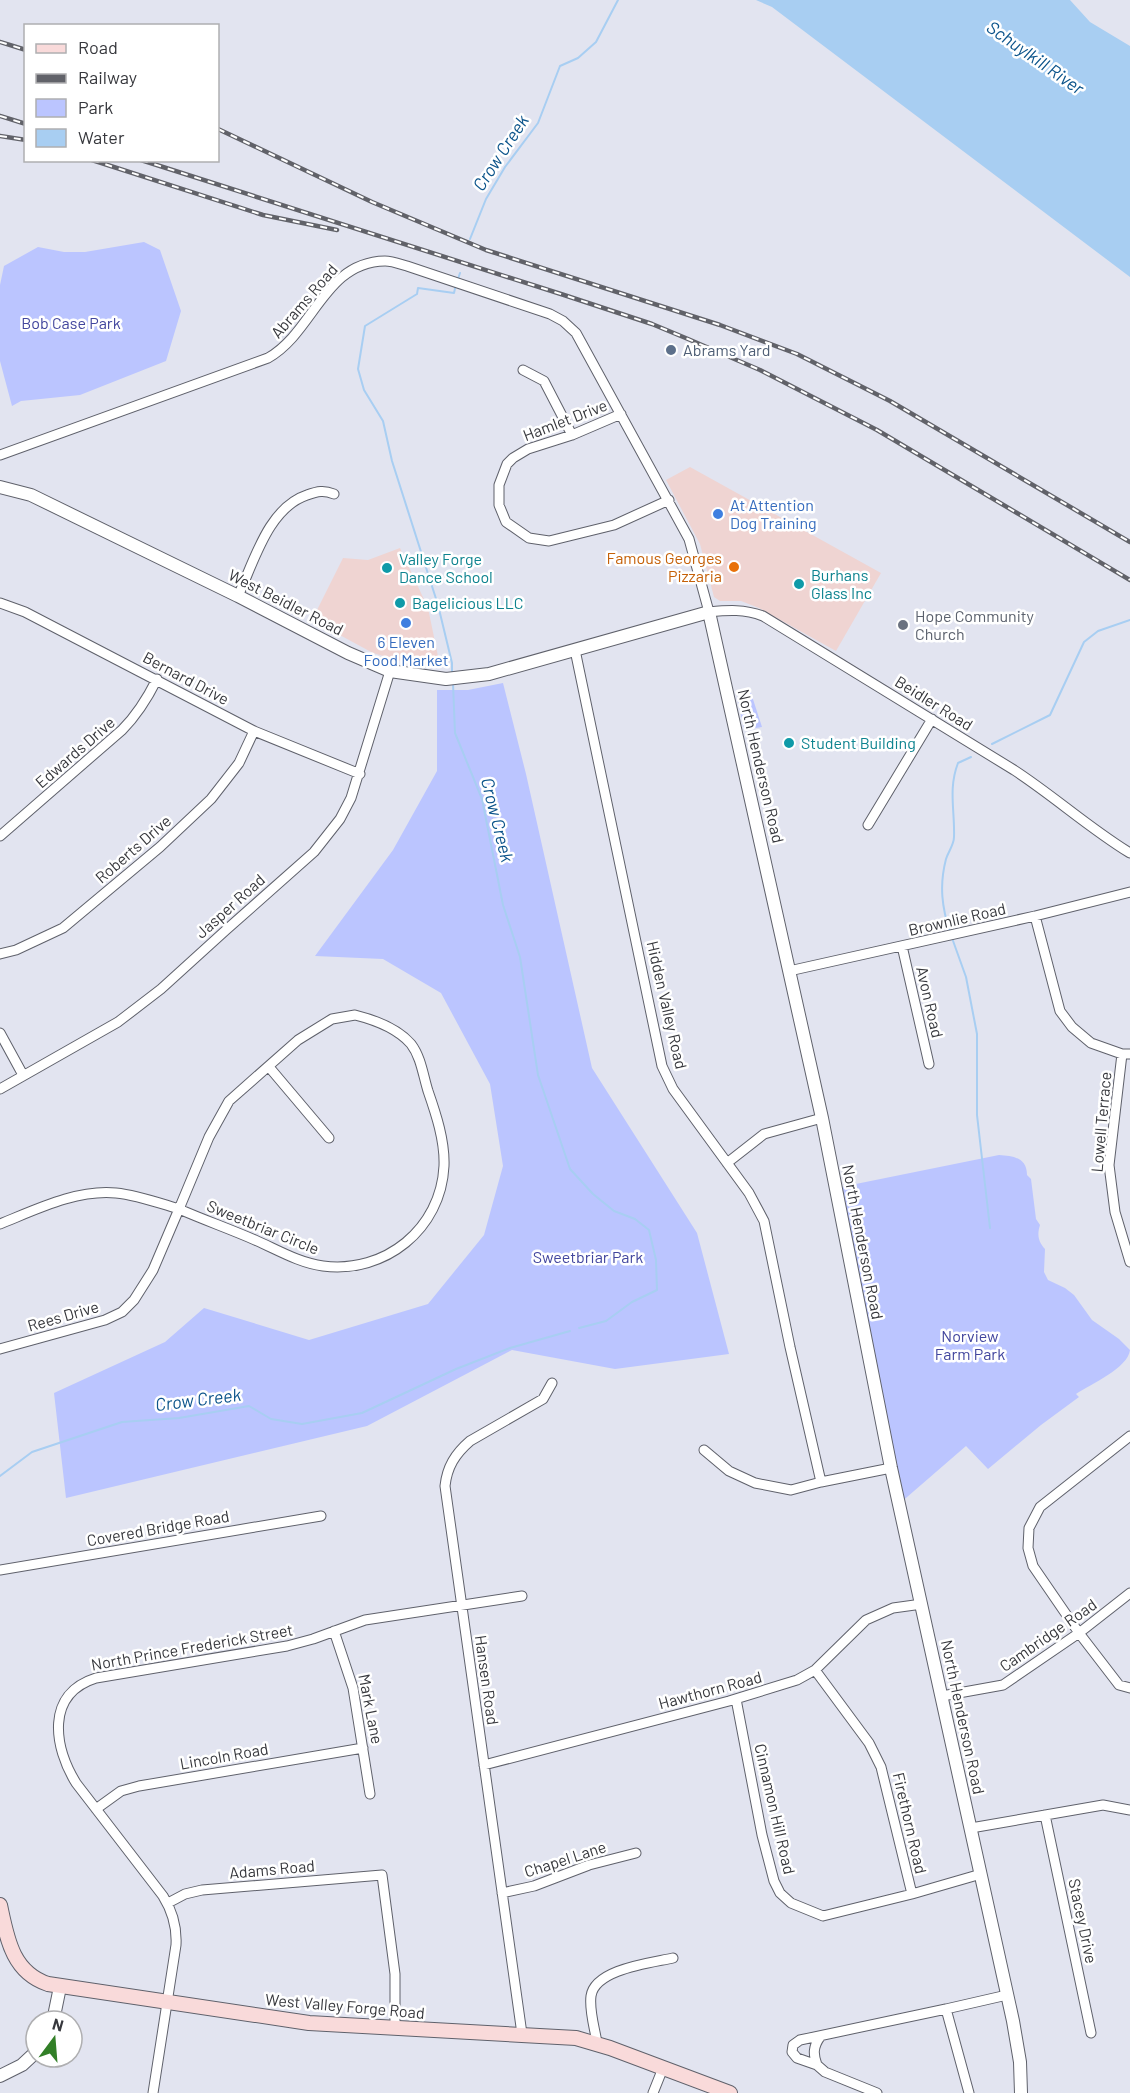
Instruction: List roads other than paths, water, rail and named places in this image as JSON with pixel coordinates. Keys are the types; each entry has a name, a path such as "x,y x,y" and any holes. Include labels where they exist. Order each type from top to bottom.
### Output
{"main road":[{"name":"West Valley Forge Road","path":"0,1905 9,1945 17,1961 38,1980 60,1986 309,2023 564,2037 597,2043 730,2093"}],"street":[{"name":"Abrams Road","path":"0,455 278,353 294,338 336,281 358,266 386,261 451,280 550,314 568,325 576,333 621,414"},
{"path":"523,370 544,381 572,435"},
{"name":"Hamlet Drive","path":"621,414 572,435 528,449 513,458 507,464 499,485 499,505 506,522 529,538 549,541 614,525 669,500"},
{"name":"North Henderson Road","path":"621,414 688,539 709,612 822,1118 891,1468 1007,1995 1020,2062 1021,2093"},
{"name":"West Beidler Road","path":"0,486 31,495 238,596 332,645 390,671 446,679 489,674 709,612"},
{"path":"238,596 270,527 284,508 294,500 319,491 324,490 334,494"},
{"name":"Bernard Drive","path":"0,603 24,612 254,731 360,774"},
{"name":"Beidler Road","path":"709,612 734,609 763,616 1035,784 1098,833 1130,853"},
{"name":"Hidden Valley Road","path":"575,650 663,1066 673,1089 758,1207 767,1229 790,1347 821,1482"},
{"name":"Jasper Road","path":"0,1089 118,1022 161,989 314,852 340,819 351,798 390,671"},
{"name":"Edwards Drive","path":"0,836 122,730 136,716 157,680"},
{"path":"868,825 932,719"},
{"name":"Roberts Drive","path":"0,954 16,950 63,928 160,847 211,799 239,763 254,731"},
{"name":"Brownlie Road","path":"789,971 967,932 1130,892"},
{"path":"1035,916 1060,1011 1072,1027 1091,1043 1126,1054"},
{"name":"Avon Road","path":"902,946 929,1065"},
{"name":"Sweetbriar Circle","path":"355,1016 375,1020 392,1029 410,1043 418,1056 441,1134 445,1163 443,1182 435,1207 416,1233 397,1251 365,1264 344,1267 321,1266 281,1252 179,1209 218,1119 230,1101 268,1067 298,1040 332,1019 355,1016"},
{"path":"0,1033 23,1075"},
{"name":"Lowell Terrace","path":"1126,1054 1109,1166 1115,1212 1130,1262"},
{"path":"268,1067 329,1138"},
{"path":"727,1163 764,1134 822,1118"},
{"path":"0,1224 63,1200 115,1193 179,1209"},
{"name":"Rees Drive","path":"0,1349 103,1321 122,1312 134,1300 153,1270 179,1209"},
{"name":"Hansen Road","path":"522,2034 445,1495 448,1468 463,1447 543,1399 552,1383"},
{"path":"1130,1436 1040,1507 1029,1528 1028,1548 1033,1566 1079,1634 1119,1685 1130,1688"},
{"path":"704,1450 729,1470 755,1483 791,1490 891,1468"},
{"name":"Covered Bridge Road","path":"0,1570 321,1516"},
{"name":"Cambridge Road","path":"942,1696 1003,1685 1079,1634 1130,1593"},
{"name":"North Prince Frederick Street","path":"153,2093 177,1936 173,1917 168,1903 70,1773 60,1743 59,1716 65,1701 75,1689 96,1678 287,1646 365,1620 388,1615 522,1596"},
{"name":"Hawthorn Road","path":"484,1765 736,1699 797,1680 815,1670 866,1620 893,1608 922,1604"},
{"name":"Mark Lane","path":"334,1631 353,1688 370,1794"},
{"name":"Firethorn Road","path":"815,1670 869,1743 881,1767 912,1894"},
{"name":"Cinnamon Hill Road","path":"736,1699 774,1881 780,1893 791,1903 823,1916 981,1874"},
{"name":"Lincoln Road","path":"96,1809 121,1791 139,1786 363,1748"},
{"path":"971,1828 1103,1805 1130,1810"},
{"name":"Stacey Drive","path":"1045,1815 1091,2033"},
{"name":"Chapel Lane","path":"502,1893 534,1886 589,1865 636,1853"},
{"name":"Adams Road","path":"168,1903 185,1894 202,1890 382,1875 395,1974 395,2028"},
{"path":"597,2043 591,1996 597,1983 614,1973 673,1958"},
{"path":"55,2009 60,1986"},
{"path":"878,2093 797,2058 792,2049 795,2042 1007,1995"},
{"path":"946,2009 969,2093"},
{"path":"816,2065 813,2055 820,2037"},
{"path":"0,2076 24,2064"},
{"path":"653,2093 663,2068"}],"water":[{"name":"Schuylkill River","path":"756,0 1070,0 1090,22 1130,46 1130,277 772,7"}],"waterway":[{"name":"Crow Creek","path":"470,239 486,199 505,167 538,123 560,66 578,58 596,42 618,0"},
{"name":"Crow Creek","path":"458,279 460,273"},
{"name":"Crow Creek","path":"452,675 452,663 438,605 392,461 383,421 364,390 358,369 365,326 417,294 418,288 454,293 456,284"},
{"path":"992,744 1050,715 1084,642 1098,631 1130,620"},
{"name":"Crow Creek","path":"453,683 455,733 482,799 503,905 520,957 538,1075 570,1169 593,1194 614,1211 635,1219 649,1230 656,1260 657,1290 632,1302 606,1321 579,1328"},
{"path":"950,933 943,905 942,887 946,859 954,840 953,782 958,763 971,757"},
{"path":"952,938 966,977 977,1034 977,1115 990,1228"},
{"name":"Crow Creek","path":"0,1476 32,1452 122,1422 179,1418 249,1406 271,1419 302,1424 362,1413 456,1369 510,1348 570,1331"}],"railway":[{"path":"0,42 24,49"},
{"path":"0,116 24,123"},
{"path":"219,129 372,202 486,250 720,325 797,354 890,401 1130,542"},
{"path":"0,136 24,140"},
{"path":"98,162 263,215 337,230"},
{"path":"147,162 564,295 652,324 688,339 760,370 877,430 1130,580"}],"place":[{"name":"Abrams Yard","path":"671,350"},
{"name":"At Attention Dog Training","path":"718,514"},
{"name":"Famous Georges Pizzaria","path":"734,567"},
{"name":"Valley Forge Dance School","path":"387,568"},
{"name":"Burhans Glass Inc","path":"799,584"},
{"name":"Bagelicious LLC","path":"400,603"},
{"name":"6 Eleven Food Market","path":"406,623"},
{"name":"Hope Community Church","path":"903,625"},
{"name":"Student Building","path":"789,743"}],"park label":[{"name":"Bob Case Park","path":"71,323"},
{"name":"Sweetbriar Park","path":"588,1257"},
{"name":"Norview Farm Park","path":"970,1345"}]}
